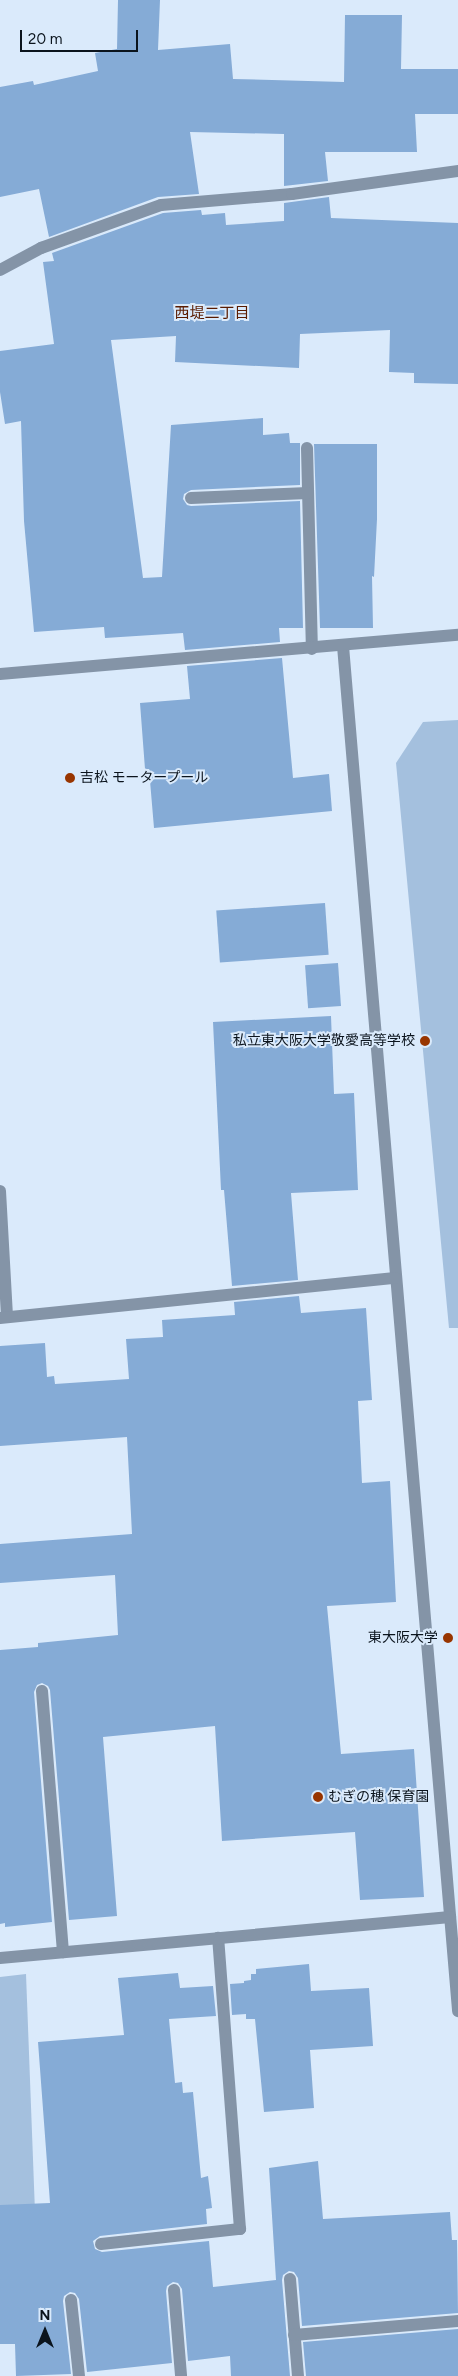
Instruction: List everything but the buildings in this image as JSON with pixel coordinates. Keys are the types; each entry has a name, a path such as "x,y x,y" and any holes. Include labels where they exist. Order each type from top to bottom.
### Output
{"street":[{"path":"0,270 41,248 161,206 292,194 458,171"},
{"path":"307,448 312,649"},
{"path":"191,498 308,493"},
{"path":"0,674 458,636"},
{"path":"343,646 458,2011"},
{"path":"0,1191 4,1318 395,1278"},
{"path":"42,1691 63,1952"},
{"path":"0,1958 450,1917"},
{"path":"101,2244 240,2228 218,1938"},
{"path":"290,2279 298,2376"},
{"path":"174,2290 182,2376"},
{"path":"72,2300 79,2376"},
{"path":"294,2335 458,2321"}],"shaded area":[{"path":"458,720 458,1328 449,1328 396,763 423,722"},
{"path":"26,1974 37,2265 0,2268 0,1977"}],"place":[{"name":"吉松 モータープール","path":"70,778"},
{"name":"私立東大阪大学敬愛高等学校","path":"425,1041"},
{"name":"東大阪大学","path":"448,1638"},
{"name":"むぎの穂 保育園","path":"318,1797"}],"district":[{"name":"西堤二丁目","path":"212,314"}]}
